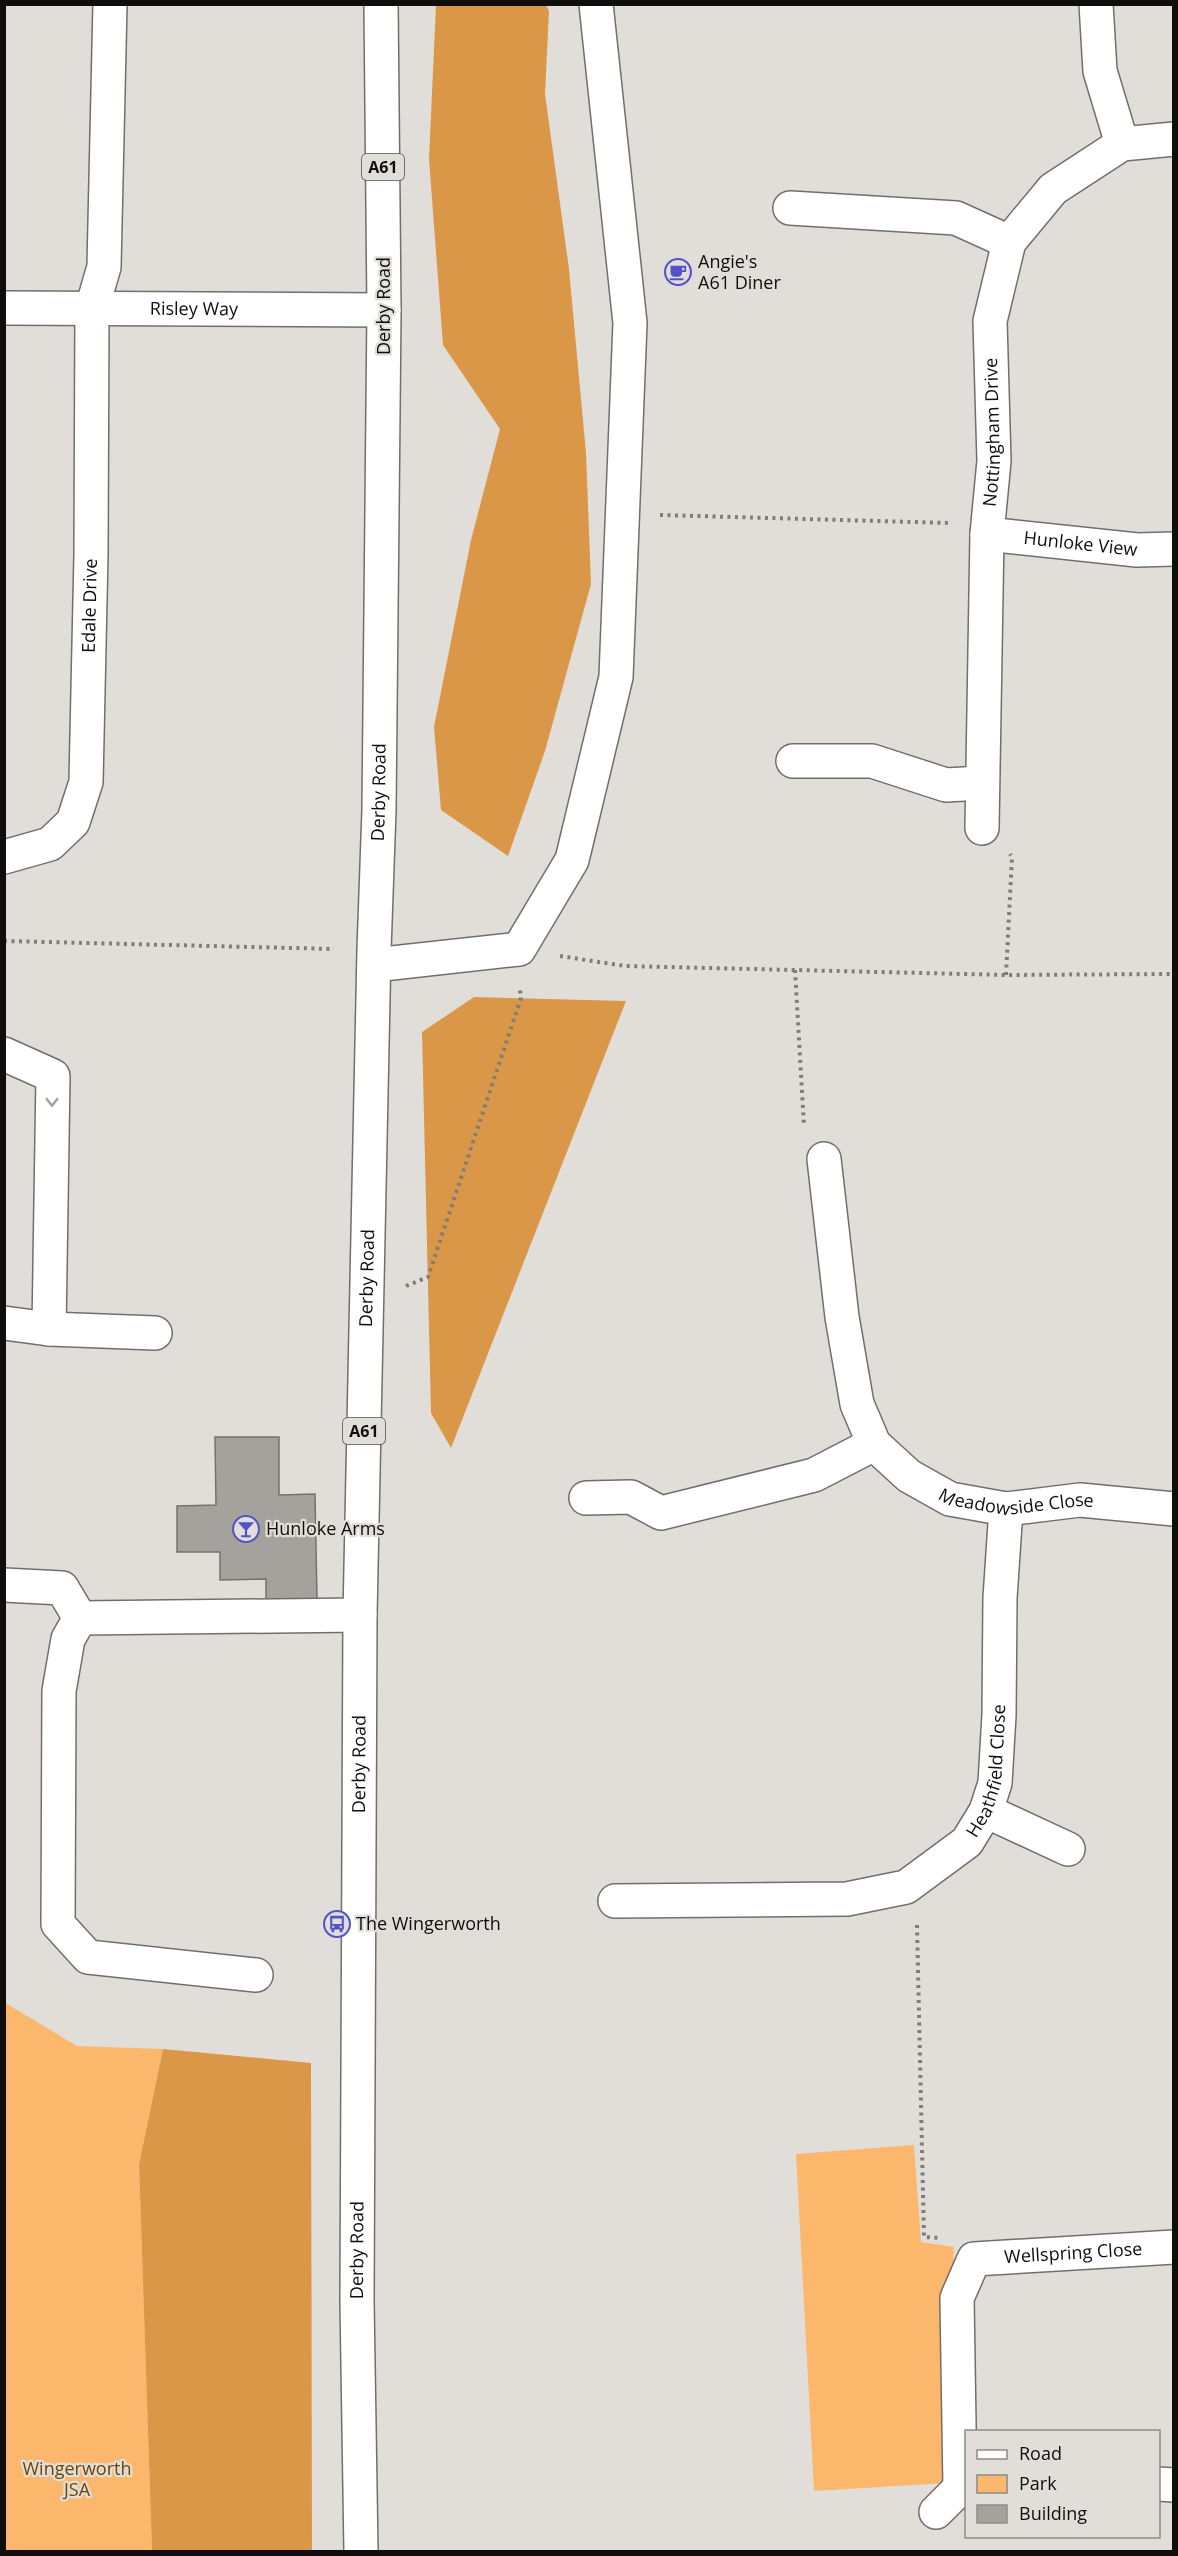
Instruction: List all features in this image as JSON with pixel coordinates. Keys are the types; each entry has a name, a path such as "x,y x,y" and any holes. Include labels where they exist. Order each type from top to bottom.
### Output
{"main road":[{"name":"Edale Drive","path":"4,857 50,844 73,822 86,782 91,554 92,308 104,267 110,4"},
{"name":"Derby Road","path":"361,2552 357,2301 360,1615 379,810 384,310 381,4"},
{"path":"374,957 519,949 572,860 616,677 630,323 596,4"},
{"path":"1096,4 1100,71 1122,144"},
{"name":"Nottingham Drive","path":"982,828 988,529 994,460 990,321 1009,242 1053,189 1122,144 1173,139"},
{"path":"790,208 956,218 1009,242"},
{"name":"Risley Way","path":"4,308 384,310"},
{"name":"Hunloke View","path":"988,529 1137,550 1173,549"},
{"path":"793,761 873,761 946,785 982,783"},
{"path":"4,1054 53,1076 49,1329"},
{"name":"Meadowside Close","path":"824,1159 842,1317 855,1393 874,1444 909,1476 950,1499 1006,1509 1080,1500 1173,1509"},
{"path":"4,1323 49,1329 155,1333"},
{"path":"586,1498 631,1497 661,1513 814,1475 874,1444"},
{"name":"Heathfield Close","path":"615,1901 847,1899 906,1887 968,1842 986,1811 996,1772 1000,1598 1006,1509"},
{"path":"4,1585 62,1588 80,1618"},
{"path":"80,1618 360,1615"},
{"path":"80,1618 68,1639 59,1691 58,1924 88,1957 256,1975"},
{"path":"986,1811 1068,1849"},
{"name":"Wellspring Close","path":"974,2259 1173,2247"},
{"path":"936,2512 963,2487 957,2298 974,2259"}],"path":[{"path":"704,517 988,529"},
{"path":"982,828 1012,856 1006,975"},
{"path":"4,941 374,957"},
{"path":"367,1302 428,1277 521,998 519,949 625,966 1006,975 1173,974"},
{"path":"795,970 805,1136 824,1159"},
{"path":"906,1887 917,1914 924,2237 954,2238 974,2259"}],"green space":[{"name":"Wingerworth JSA","path":"4,2002 77,2046 163,2049 139,2164 152,2551 5,2551"},
{"path":"914,2145 921,2242 954,2247 949,2369 948,2483 814,2491 796,2154"}],"shaded area":[{"path":"436,5 546,5 549,11 545,94 569,269 586,453 591,584 545,751 508,856 441,810 434,727 471,540 500,429 443,345 429,159"},
{"path":"474,997 626,1001 451,1448 431,1413 422,1032"},
{"path":"163,2049 311,2063 312,2551 152,2551 139,2164"}],"building":[{"name":"Hunloke Arms","path":"215,1437 279,1437 279,1495 315,1494 317,1599 266,1599 266,1579 220,1580 220,1552 177,1552 177,1506 216,1505"}],"place":[{"name":"Angie's A61 Diner","path":"678,272"},
{"name":"Hunloke Arms","path":"246,1529"},
{"name":"The Wingerworth","path":"337,1924"}]}
